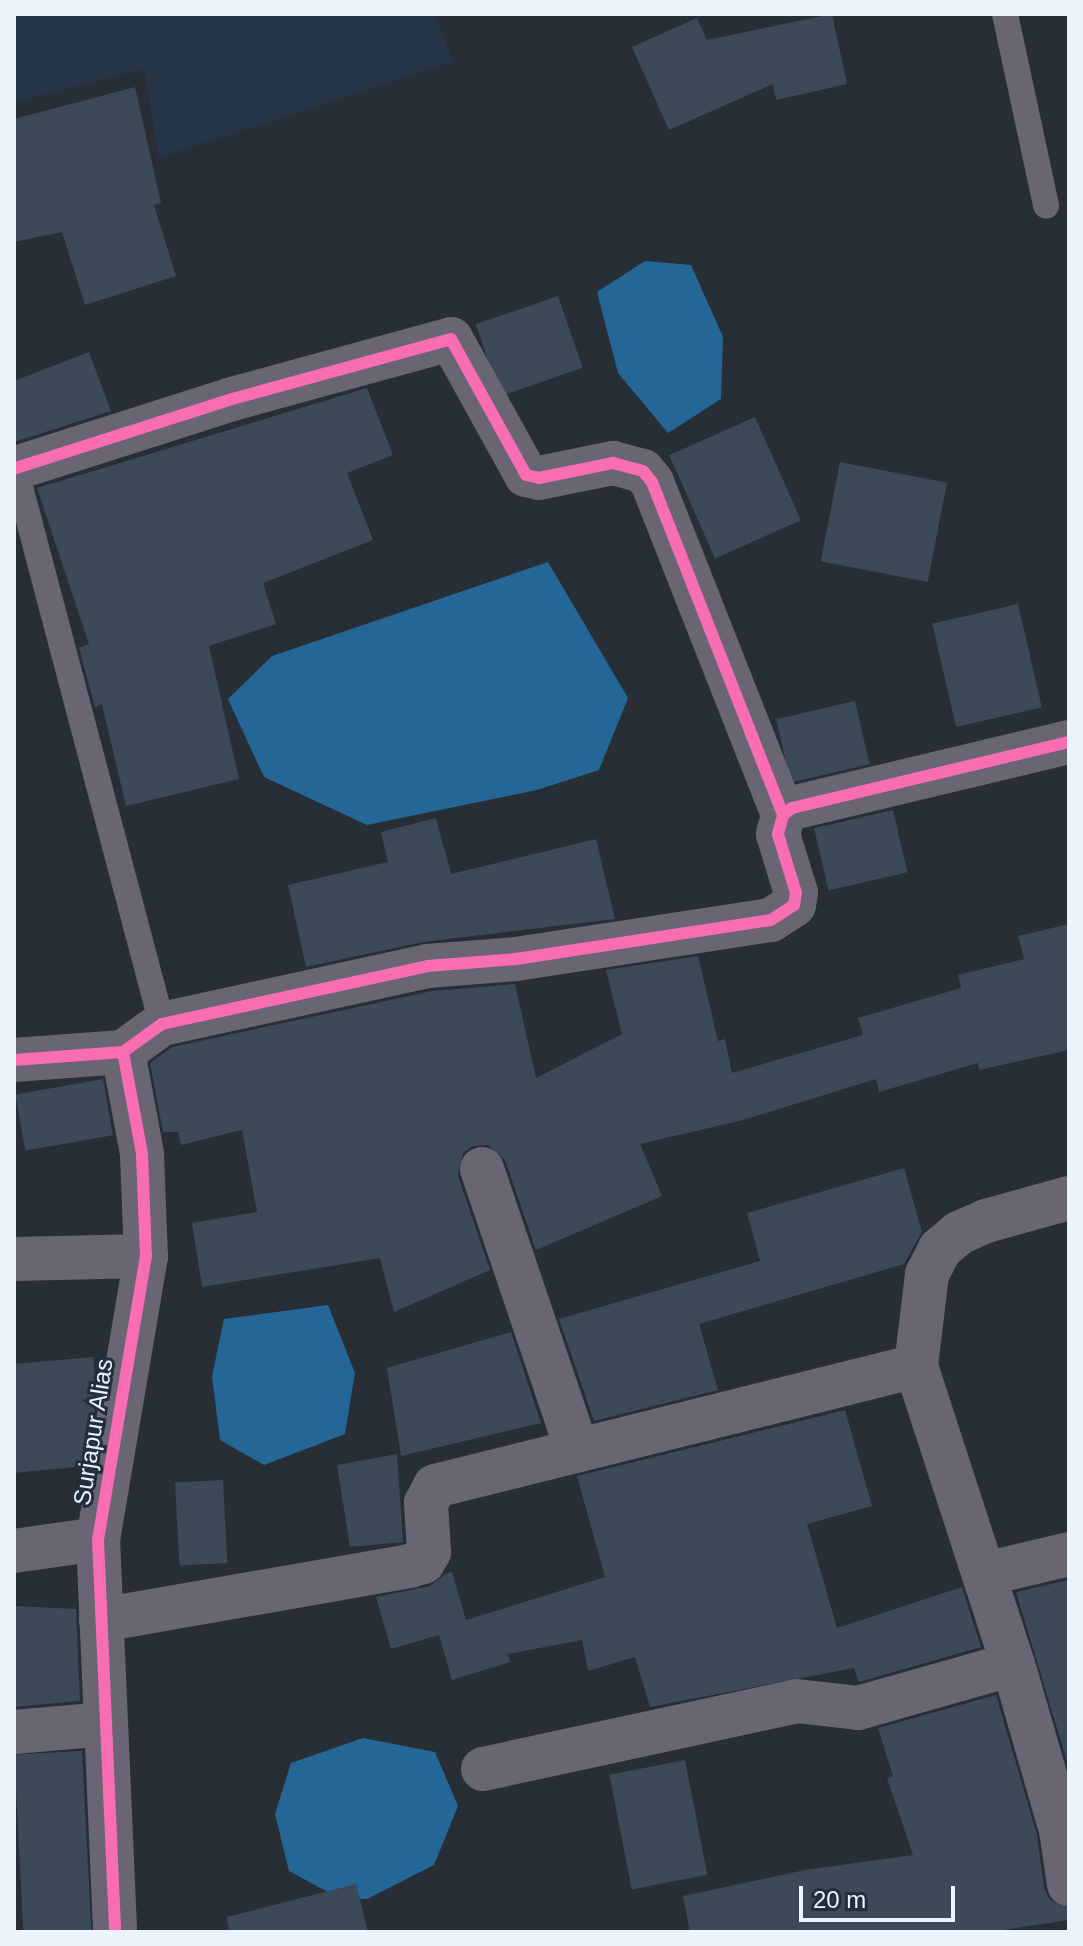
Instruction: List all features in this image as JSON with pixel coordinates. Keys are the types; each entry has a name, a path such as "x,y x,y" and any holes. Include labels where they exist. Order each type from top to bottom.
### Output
{"street":[{"path":"14,1060 123,1052 162,1024 428,966 516,959 771,920 794,905 796,893 778,834 783,815 652,482 643,471 613,463 539,478 526,475 451,339 232,399 15,466"},
{"path":"783,815 792,808 1069,742"},
{"name":"Surjapur Alias","path":"115,1932 98,1539 146,1256 142,1154 123,1052"},
{"path":"482,1169 576,1447"},
{"path":"1069,1198 986,1221 940,1249 927,1274 916,1366 1013,1664 1061,1830 1069,1884"},
{"path":"14,1259 146,1256"},
{"path":"101,1620 423,1562 429,1552 427,1492 435,1486 576,1447 916,1366"},
{"path":"14,1551 98,1539"},
{"path":"985,1574 1069,1554"},
{"path":"483,1769 797,1701 858,1708 1013,1664"},
{"path":"14,1732 106,1724"}],"lane":[{"path":"1005,14 1046,206"},
{"path":"15,466 162,1024"}],"shaded area":[{"path":"14,14 435,14 453,61 159,158 144,69 14,102"}],"water":[{"path":"645,261 691,265 723,337 721,399 668,433 618,373 597,292"},
{"path":"548,562 628,698 599,770 537,790 367,825 264,777 228,699 272,656"},
{"path":"328,1305 355,1373 345,1434 264,1465 220,1440 212,1376 224,1319"},
{"path":"363,1738 435,1752 458,1806 434,1865 367,1899 341,1899 289,1871 275,1814 291,1763"}],"building":[{"path":"832,14 847,84 776,100 773,84 669,130 632,47 697,18 707,40"},
{"path":"135,87 161,203 154,205 176,276 85,305 62,232 14,242 14,119"},
{"path":"558,296 583,368 500,396 476,324"},
{"path":"89,352 111,411 14,442 14,381"},
{"path":"367,388 393,455 347,473 373,540 263,583 276,624 209,646 239,779 126,806 102,704 95,707 79,648 89,644 37,488"},
{"path":"755,417 801,520 715,558 669,455"},
{"path":"840,462 947,483 928,582 821,561"},
{"path":"1018,604 1042,707 956,727 932,624"},
{"path":"855,701 870,764 791,783 776,719"},
{"path":"893,810 907,872 828,891 814,828"},
{"path":"436,818 451,874 596,839 615,919 423,942 306,967 288,885 388,862 381,832"},
{"path":"1069,924 1069,1050 979,1070 978,1063 879,1092 876,1079 743,1120 640,1144 662,1196 536,1250 505,1160 488,1145 473,1146 463,1153 458,1176 490,1270 394,1312 380,1258 202,1287 192,1223 257,1212 242,1130 181,1145 178,1132 163,1132 150,1063 172,1047 432,991 515,984 536,1078 622,1034 606,970 698,956 718,1041 725,1039 732,1073 863,1035 858,1018 961,988 958,975 1024,959 1018,936"},
{"path":"103,1079 113,1135 25,1151 15,1094"},
{"path":"904,1168 922,1232 904,1264 699,1324 718,1390 594,1421 559,1319 760,1261 747,1213"},
{"path":"511,1332 541,1423 401,1456 387,1368"},
{"path":"93,1357 97,1396 85,1466 14,1473 14,1364"},
{"path":"845,1410 872,1506 807,1524 837,1628 962,1587 981,1647 859,1682 854,1668 650,1707 635,1657 588,1671 582,1640 508,1654 510,1662 452,1680 439,1635 391,1649 376,1597 430,1586 452,1572 466,1620 605,1577 577,1476"},
{"path":"397,1454 403,1542 350,1547 337,1465"},
{"path":"223,1480 227,1563 179,1565 175,1483"},
{"path":"1069,1580 1069,1768 1016,1592"},
{"path":"14,1606 76,1609 80,1701 14,1707"},
{"path":"996,1695 1037,1835 1044,1888 1050,1900 1069,1908 1069,1920 990,1932 690,1932 683,1896 805,1870 913,1855 887,1778 893,1776 878,1728"},
{"path":"82,1751 91,1932 23,1932 14,1755"},
{"path":"685,1760 707,1875 632,1890 609,1775"},
{"path":"356,1884 368,1932 229,1932 227,1917"}],"cycle path":[{"path":"16,468 232,399 451,339 526,475 539,478 613,463 643,471 652,482 783,815"},
{"path":"123,1052 162,1024 428,966 516,959 771,920 794,905 796,893 778,834 783,815 792,808 1069,742"},
{"path":"14,1060 123,1052 142,1154 146,1256 98,1539 115,1932"}]}
